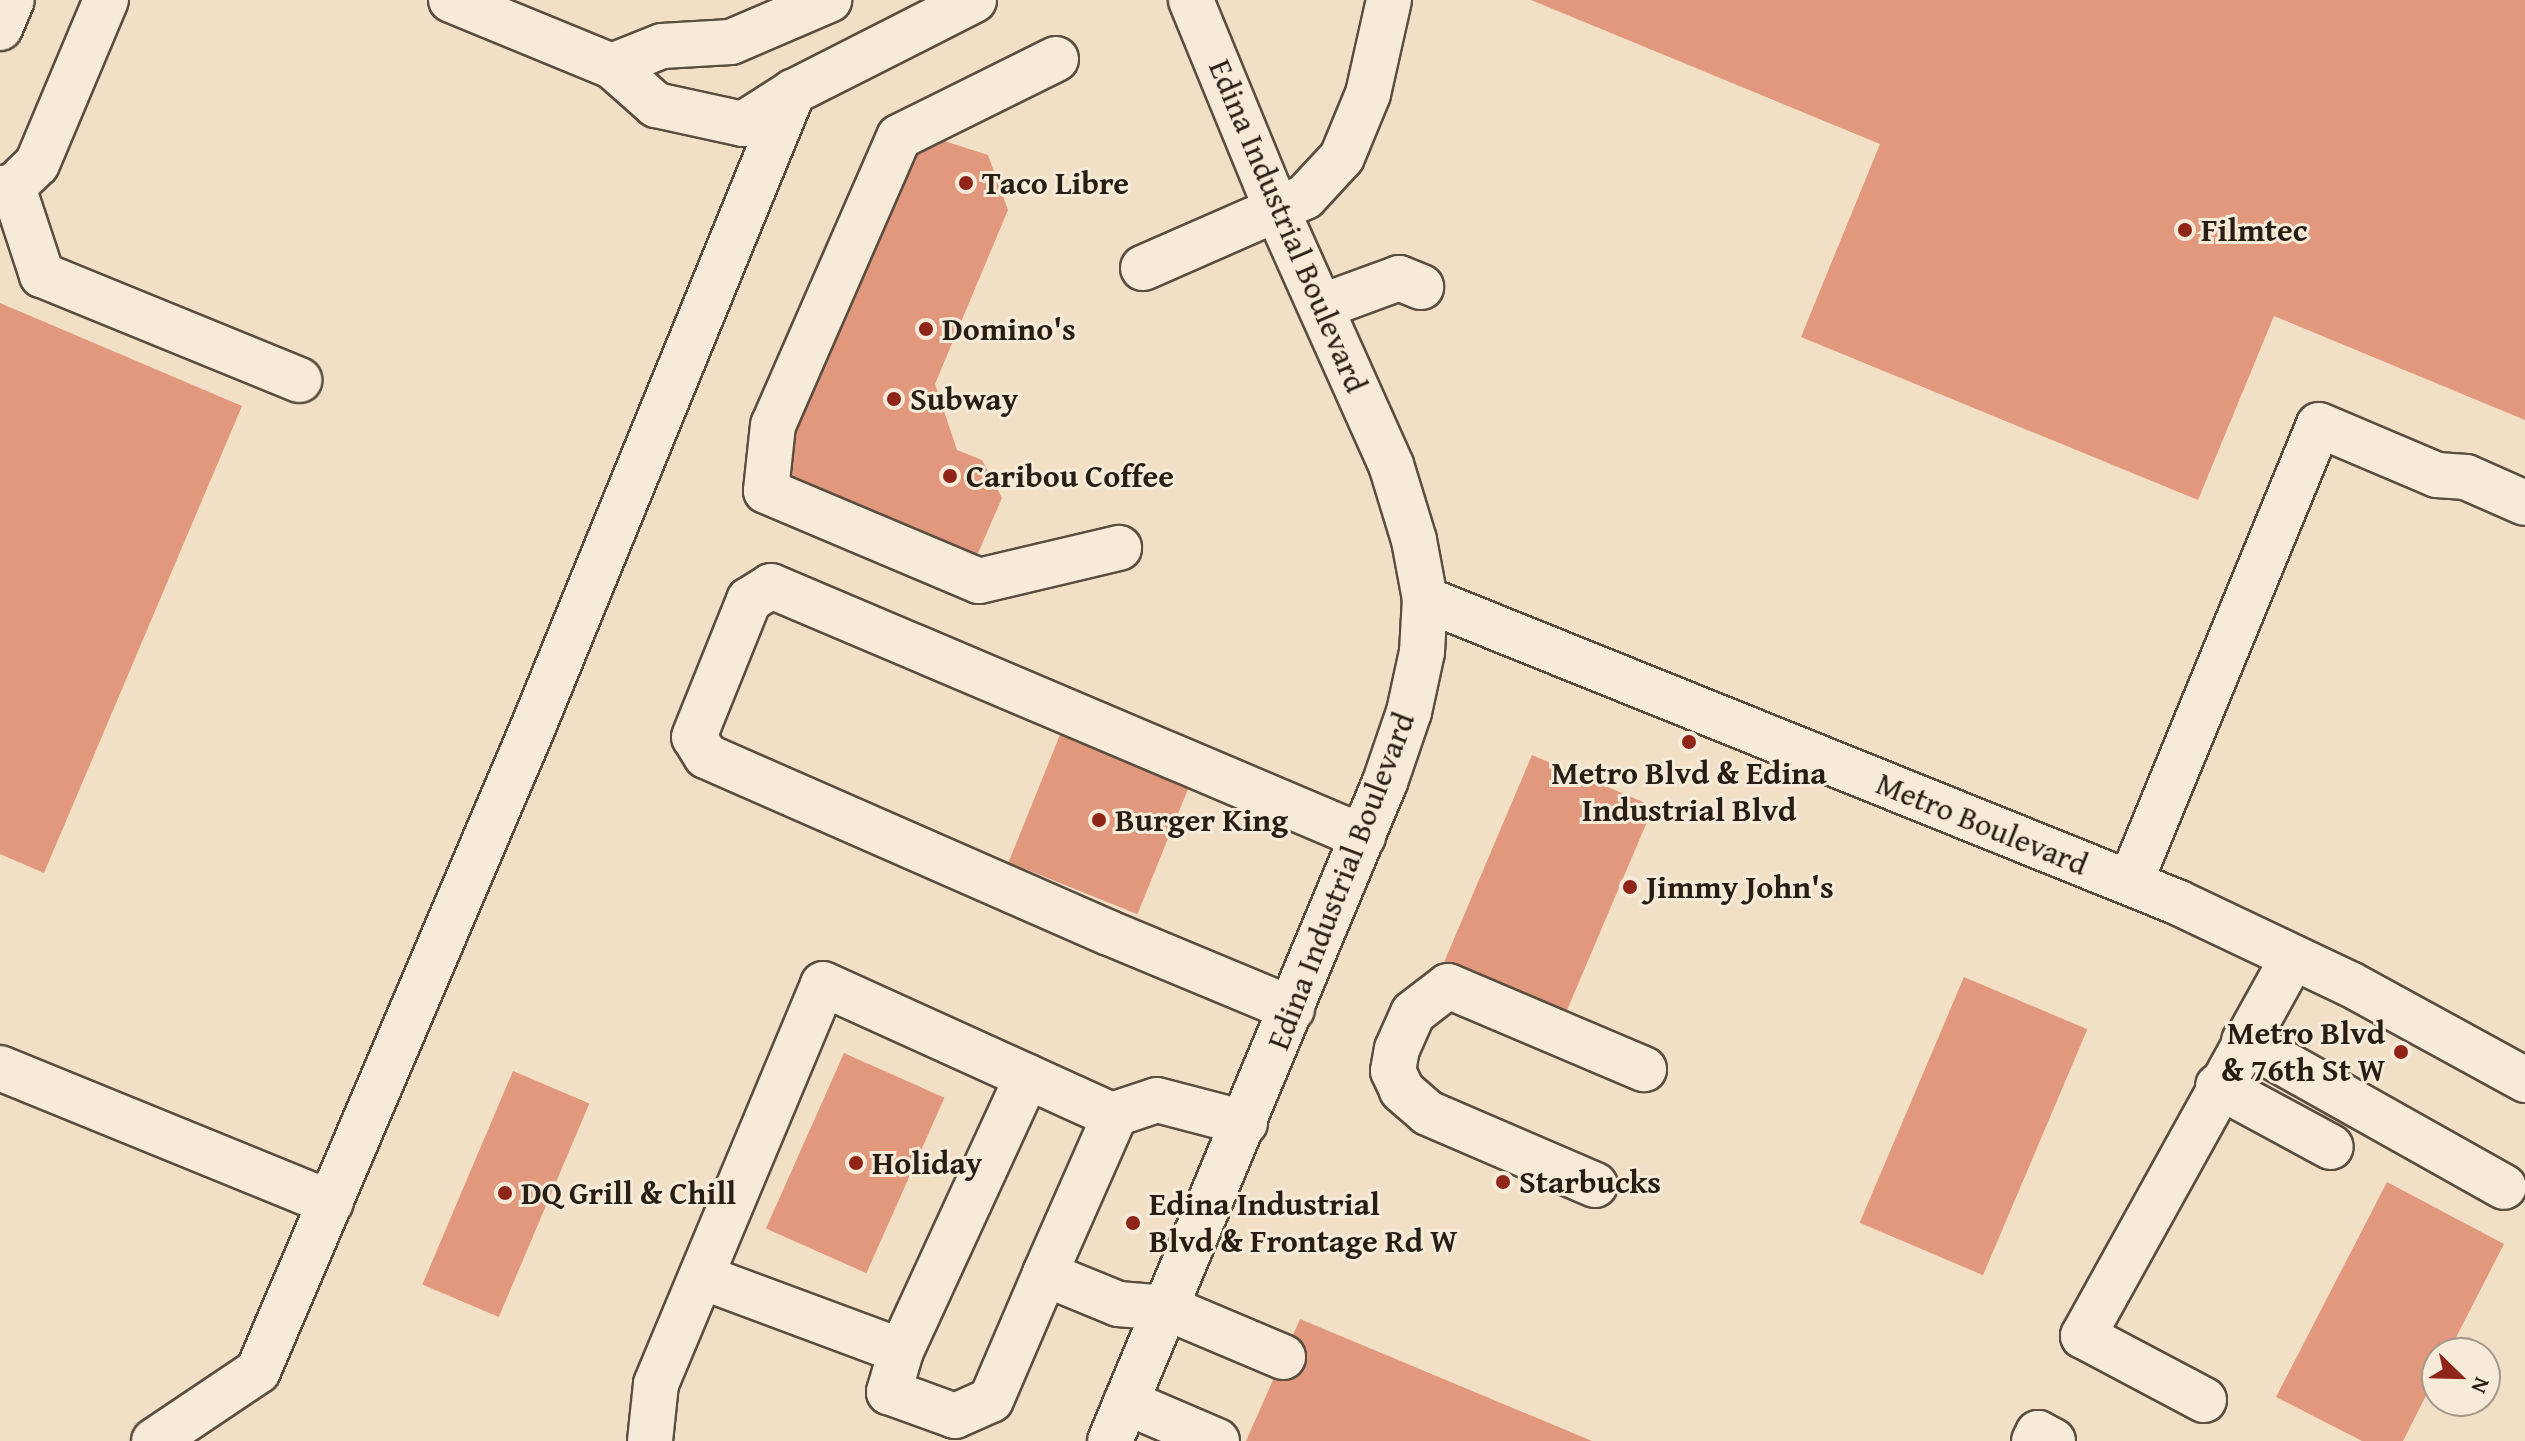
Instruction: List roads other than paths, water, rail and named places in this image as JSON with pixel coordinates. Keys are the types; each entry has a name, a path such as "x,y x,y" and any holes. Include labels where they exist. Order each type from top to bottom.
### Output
{"street":[{"path":"0,28 12,0"},
{"path":"106,0 37,164 6,188 42,275 299,380"},
{"path":"451,0 612,66 656,105 743,124 793,92 974,0"},
{"path":"612,66 662,46 731,42 829,0"},
{"name":"Edina Industrial Boulevard","path":"1118,1422 1363,837 1409,712 1422,652 1425,599 1414,540 1391,465 1323,306 1277,210 1191,0"},
{"path":"1143,268 1305,197 1342,157 1368,94 1389,0"},
{"path":"1056,59 899,137 773,425 766,491 979,581 1119,548"},
{"path":"154,1441 258,1371 531,732 793,92"},
{"path":"1323,306 1399,278 1421,287"},
{"path":"2130,883 2319,425 2437,475 2466,477 2525,503"},
{"path":"1292,1009 706,756 694,737 749,600 771,586 1363,837"},
{"name":"Metro Boulevard","path":"1425,599 2130,883 2350,984 2525,1078"},
{"path":"2204,1400 2083,1336 2218,1086 2293,957"},
{"path":"650,1441 656,1384 823,984 1115,1115 1157,1100 1245,1123"},
{"path":"1595,1185 1428,1113 1402,1090 1393,1071 1397,1049 1413,1013 1448,986 1644,1069"},
{"path":"2244,1041 2504,1187"},
{"path":"0,1068 330,1203"},
{"path":"1027,1077 901,1351 889,1392 955,1416 991,1400 1115,1115"},
{"path":"2218,1086 2331,1147"},
{"path":"1045,1274 1118,1304 1167,1308 1283,1357"},
{"path":"702,1277 901,1351"},
{"path":"1118,1422 1217,1441"},
{"path":"2034,1441 2038,1433 2053,1441"}],"place":[{"name":"Taco Libre","path":"966,183"},
{"name":"Filmtec","path":"2185,230"},
{"name":"Domino's","path":"926,329"},
{"name":"Subway","path":"894,399"},
{"name":"Caribou Coffee","path":"950,476"},
{"name":"Metro Blvd & Edina Industrial Blvd","path":"1689,742"},
{"name":"Burger King","path":"1099,820"},
{"name":"Jimmy John's","path":"1630,887"},
{"name":"Metro Blvd & 76th St W","path":"2401,1052"},
{"name":"Holiday","path":"856,1163"},
{"name":"Starbucks","path":"1503,1182"},
{"name":"DQ Grill & Chill","path":"505,1193"},
{"name":"Edina Industrial Blvd & Frontage Rd W","path":"1133,1223"}]}
